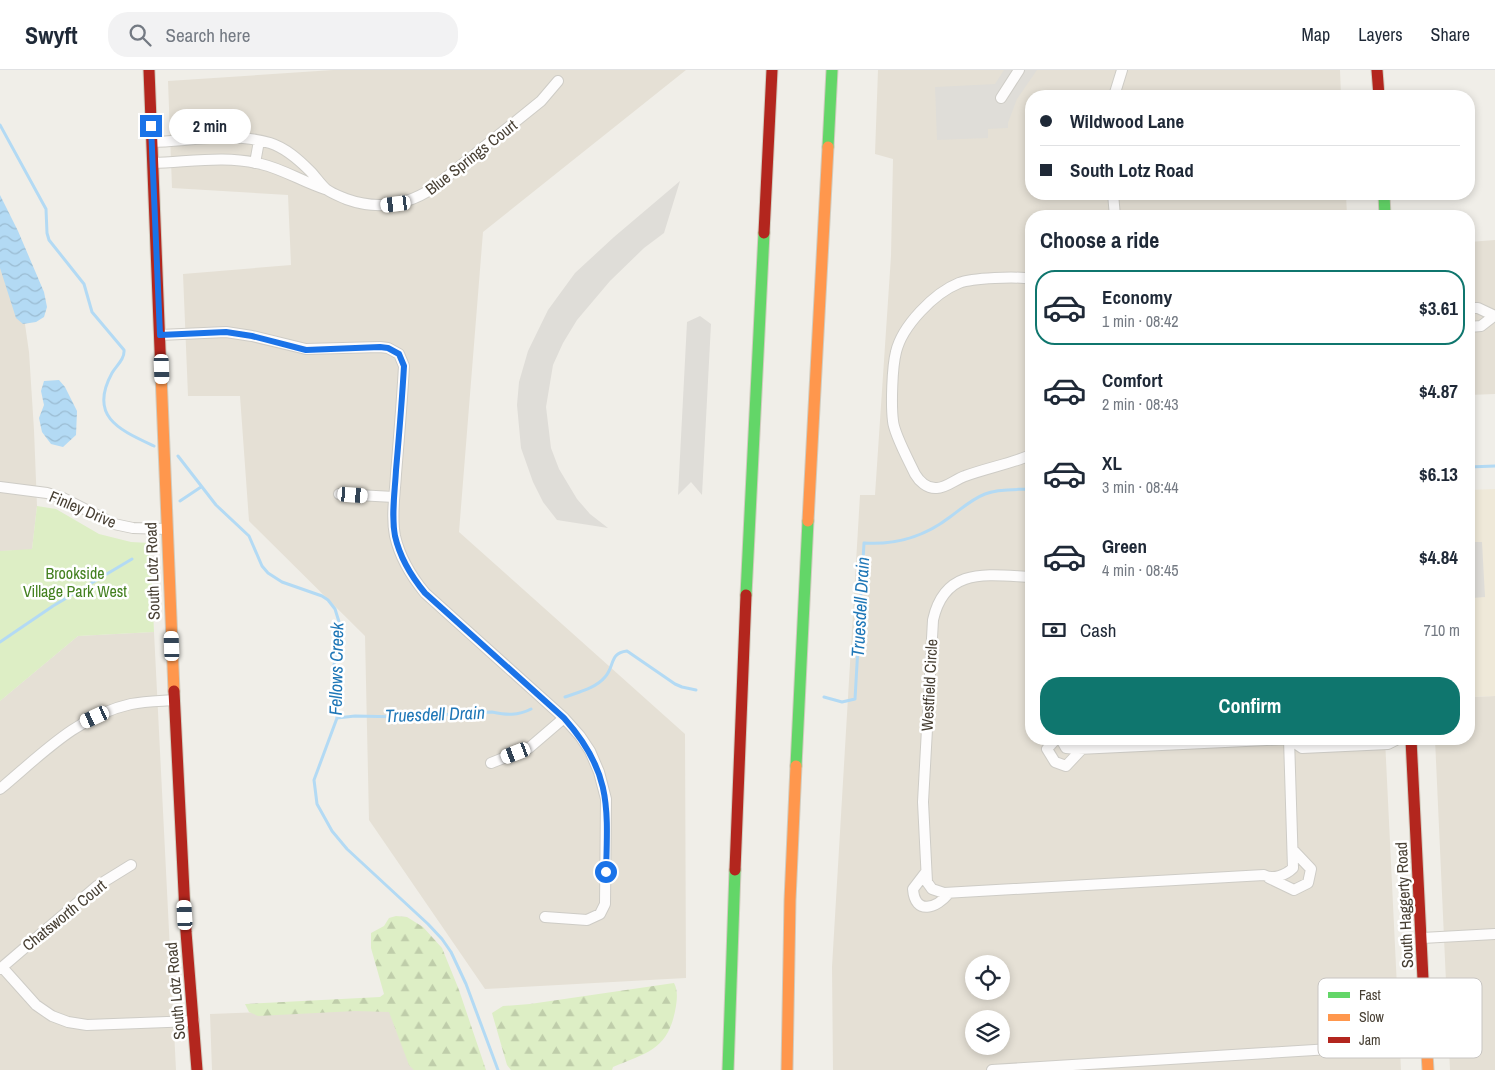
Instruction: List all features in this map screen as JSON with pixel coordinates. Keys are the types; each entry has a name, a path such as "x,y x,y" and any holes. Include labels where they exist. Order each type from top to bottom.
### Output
{"main road":[{"name":"South Lotz Road","path":"149,70 174,700 186,932 197,1070"},
{"path":"728,1070 741,691 772,70"},
{"path":"787,1070 790,918 797,738 832,70"},
{"path":"1377,70 1379,90"},
{"name":"South Haggerty Road","path":"1412,745 1424,978"}],"street":[{"path":"1001,98 1019,70"},
{"path":"1116,90 1122,70"},
{"name":"Blue Springs Court","path":"152,142 235,138 259,141 282,148 311,172 326,189 366,205 385,206 413,200 433,188 541,101 558,80"},
{"path":"255,163 259,141"},
{"path":"153,163 222,160 255,163 274,168 326,189"},
{"path":"1025,279 1004,278 960,282 942,293 923,310 901,338 896,352 893,372 893,423 915,474 919,480 930,488 945,486 969,474 1010,464 1025,458"},
{"path":"1475,308 1495,316 1481,326 1475,326"},
{"path":"160,335 226,332 252,336 306,350 380,347 394,350 399,354 404,366 394,497 395,535 404,562 414,580 425,593 564,718 590,751 599,772 606,799 605,904 600,914 587,920 545,917"},
{"name":"Finley Drive","path":"0,487 47,493 63,498 114,524 134,528 167,528"},
{"path":"339,494 394,497"},
{"name":"Westfield Circle","path":"1025,577 983,575 965,578 949,588 940,599 935,610 923,802 927,882 932,889 949,893 1264,875 1294,890 1308,883 1311,869 1293,850"},
{"path":"0,790 82,722 108,711 133,704 174,700"},
{"path":"491,762 529,748 564,718"},
{"path":"1051,745 1047,749 1056,762 1066,766 1082,749"},
{"path":"1064,745 1066,748 1082,749 1165,745"},
{"name":"Westfield Circle","path":"1269,878 1287,874 1293,868 1289,745"},
{"path":"1298,745 1302,748 1366,745"},
{"name":"Chatsworth Court","path":"1,968 97,886 131,865"},
{"path":"926,872 913,889 915,899 920,904 930,907 936,905 949,893"},
{"path":"1422,938 1495,934"},
{"path":"1,968 36,1005 52,1016 68,1022 87,1026 194,1021"},
{"path":"992,1070 1318,1050"}],"shaded area":[{"path":"333,70 686,70 483,232 459,532 685,734 686,978 485,989 369,820 365,636 249,521 240,396 188,396 183,274 291,265 288,195 172,188 168,81"},
{"path":"878,70 1340,70 1341,90 1025,90 1025,200 1346,200 1347,210 1025,210 1025,745 1385,745 1397,978 1318,978 1318,1058 1400,1058 1401,1070 833,1070 832,967 860,495 875,495 891,256 893,159 875,154"},
{"path":"1004,70 1037,70 1017,99 1008,128 988,129 988,138 937,140 935,87 995,84"},
{"path":"680,181 664,233 644,248 610,281 577,320 563,343 553,365 546,407 551,448 559,469 577,499 590,514 608,528 557,520 543,502 533,482 521,448 517,405 519,382 528,351 548,310 575,273"},
{"path":"0,227 14,248 29,352 37,506 32,550 0,551"},
{"path":"1495,240 1495,394 1475,395 1475,242"},
{"path":"700,316 711,324 702,495 691,482 678,495 687,322"},
{"path":"1495,489 1495,696 1475,697 1475,490"},
{"path":"1475,542 1482,542 1485,597 1475,598"},
{"path":"154,632 176,1070 0,1070 0,701 78,636"},
{"path":"1495,696 1495,1070 1450,1070 1449,1058 1482,1058 1482,978 1446,978 1435,745 1475,745 1475,697"},
{"path":"405,1007 461,1070 212,1070 210,1014"}],"green space":[{"name":"Brookside Village Park West","path":"37,506 56,509 99,534 131,542 150,543 154,632 78,636 0,701 0,551 32,549"},
{"path":"396,916 407,917 423,927 442,948 459,990 486,1070 414,1070 409,1065 389,1012 355,1011 258,1016 249,1012 245,1004 380,997 384,994 371,948 371,933 384,926 389,918"},
{"path":"674,983 677,992 676,1006 668,1032 655,1047 613,1067 612,1070 511,1070 507,1065 492,1013 503,1006 530,1004"}],"water":[{"path":"0,195 18,231 44,292 47,307 44,317 36,322 23,324 16,318 0,268"},
{"path":"59,380 65,387 77,411 76,435 63,447 51,444 42,432 39,418 44,405 41,391 44,381"}],"waterway":[{"name":"Fellows Creek","path":"0,125 46,209 49,240 84,284 92,312 124,350 122,359 112,373 106,388 104,401 106,411 111,420 119,427 154,446"},
{"name":"Fellows Creek","path":"178,456 216,505 249,536 262,566 268,573 282,582 322,596 335,609 340,625 333,672 337,718 314,780 317,804 332,831 347,849 428,924 451,952 466,984 498,1070"},
{"name":"Truesdell Drain","path":"1475,467 1495,466"},
{"path":"180,501 201,487"},
{"name":"Truesdell Drain","path":"824,697 842,702 855,699 864,543 888,543 920,535 985,494 1002,490 1025,489"},
{"path":"0,642 53,606 132,559"},
{"name":"Truesdell Drain","path":"565,697 597,684 608,673 617,654 627,651 675,684 696,690"},
{"name":"Truesdell Drain","path":"337,718 355,716 402,717 492,712 512,714 531,709"}],"traffic: fast":[{"path":"828,147 832,70"},
{"path":"1384,200 1385,210"},
{"path":"746,595 764,233"},
{"path":"796,766 808,521"},
{"path":"728,1070 735,870"}],"traffic: slow":[{"path":"808,521 828,147"},
{"path":"161,374 174,691"},
{"path":"787,1070 790,900 796,766"},
{"path":"1427,1058 1428,1070"}],"traffic: jam":[{"path":"149,70 161,374"},
{"path":"764,233 772,70"},
{"path":"1377,70 1379,90"},
{"path":"735,870 746,595"},
{"path":"174,691 186,932 197,1070"},
{"path":"1411,745 1423,978"}],"route":[{"path":"151,126 160,335 226,332 252,336 306,350 380,347 394,350 399,354 404,366 394,497 394,525 395,535 404,562 414,580 425,593 564,718 590,751 602,781 606,799 606,872"}]}
